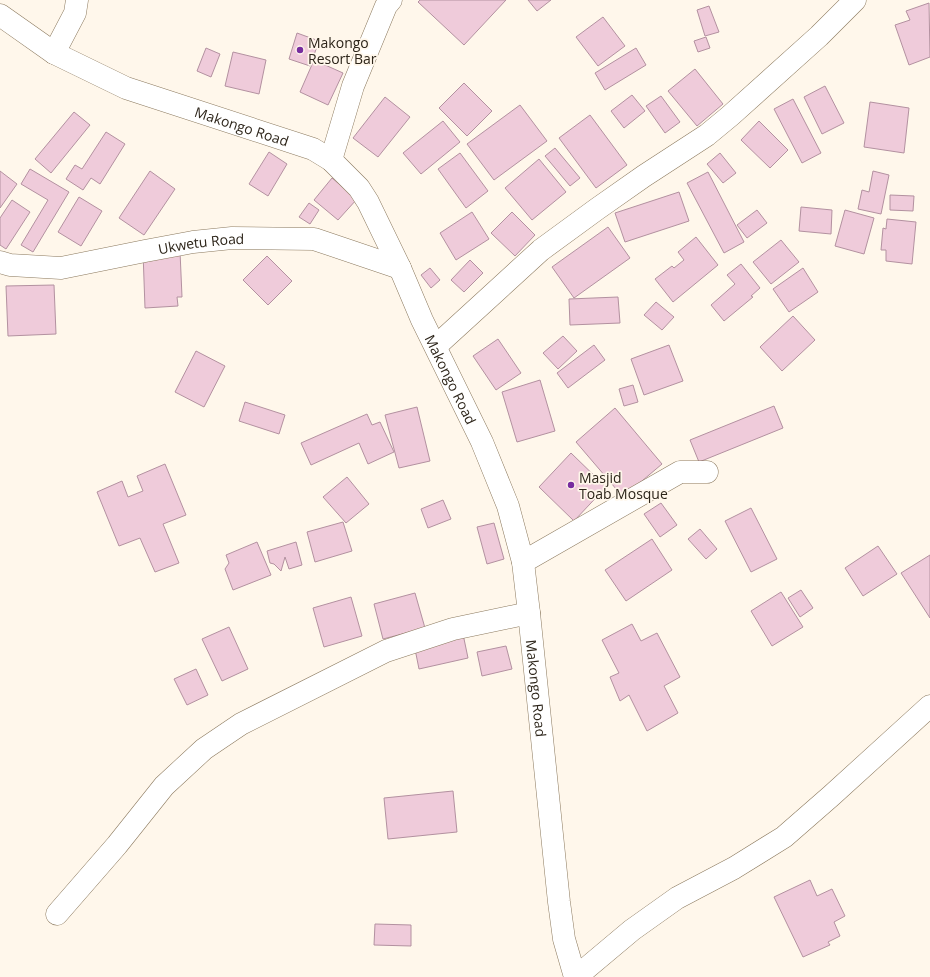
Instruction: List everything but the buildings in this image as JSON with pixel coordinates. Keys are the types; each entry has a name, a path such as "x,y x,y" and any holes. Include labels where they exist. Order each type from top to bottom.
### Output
{"street":[{"path":"54,53 75,13 78,0"},
{"path":"331,160 353,86 386,6 391,0"},
{"path":"436,346 541,250 644,176 707,135 757,93 820,36 855,0"},
{"name":"Makongo Road","path":"0,15 54,53 126,88 313,149 331,160 359,188 368,202 400,268 422,320 482,442 508,506 523,562 559,902 564,939 576,977"},
{"name":"Ukwetu Road","path":"0,262 10,265 61,268 145,251 232,238 314,239 400,268"},
{"path":"523,562 680,472 707,472"},
{"path":"57,914 117,845 164,786 204,749 241,724 386,651 453,629 529,613"},
{"path":"576,977 632,930 677,898 734,868 784,837 930,706"}],"place":[{"name":"Makongo Resort Bar","path":"300,50"},
{"name":"Masjid Toab Mosque","path":"571,485"}]}
